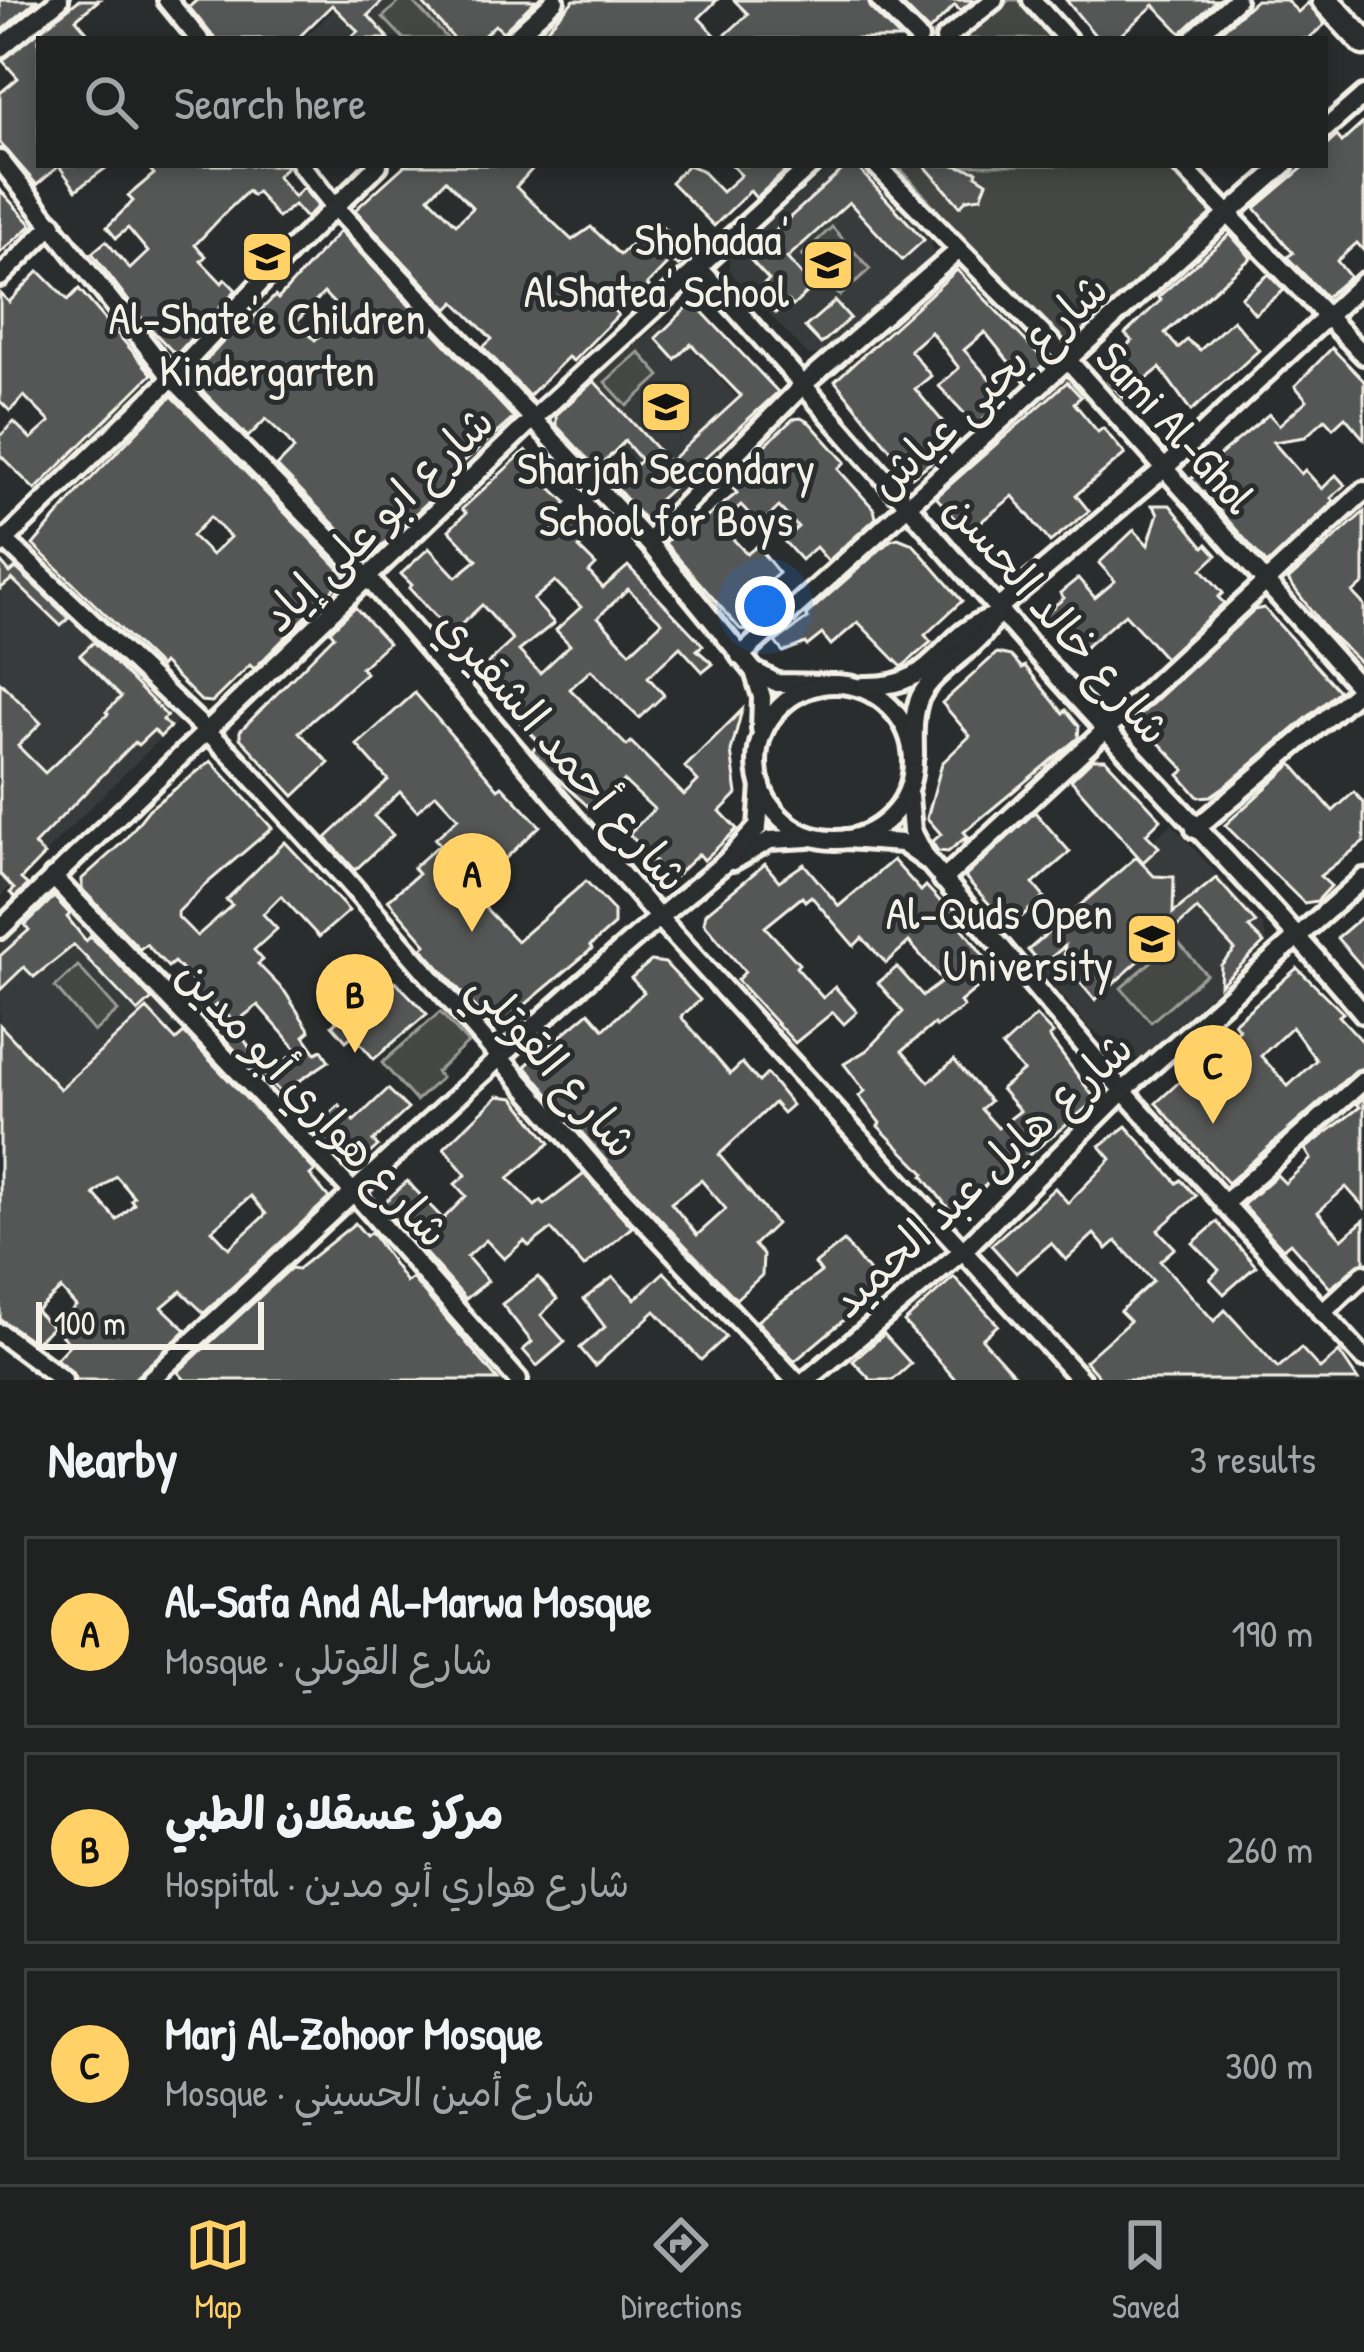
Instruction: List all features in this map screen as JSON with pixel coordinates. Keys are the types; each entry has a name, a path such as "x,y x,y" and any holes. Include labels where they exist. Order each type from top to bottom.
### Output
{"main road":[{"path":"1325,0 1364,42"},
{"path":"1346,0 1364,20"}],"street":[{"path":"0,48 59,0"},
{"path":"516,36 555,0"},
{"path":"880,0 916,36"},
{"path":"949,36 994,0"},
{"path":"1033,0 1064,36"},
{"path":"1195,36 1236,0"},
{"path":"171,1 197,36"},
{"path":"1328,126 1364,95"},
{"name":"شارع أحمد الشقيري","path":"0,160 172,378 369,579 658,917 1081,1380"},
{"path":"303,168 648,542 740,656 754,671 777,683 905,683 1165,468 1364,282"},
{"path":"3,542 172,378 375,168"},
{"name":"شارع ابو على إياد","path":"0,929 535,417 808,168"},
{"name":"Sami Al-Ghol","path":"879,168 1067,359 1363,691"},
{"path":"1183,168 1364,355"},
{"name":"شارع يحيى عياش","path":"740,656 912,506 1281,168"},
{"path":"0,277 53,224"},
{"path":"648,542 804,384 959,250"},
{"name":"شارع خالد الحسن","path":"698,267 912,506 996,612 1299,937 1364,1014"},
{"path":"944,880 1364,491"},
{"name":"شارع القوتلي","path":"3,542 206,728 344,877 602,1176 795,1380"},
{"path":"996,612 988,631 922,694 915,715 912,831 929,862 1123,1091 1364,1358"},
{"path":"150,1380 356,1194 498,1057 726,862 758,827 762,706 754,671"},
{"path":"758,748 780,705 810,688 830,684"},
{"path":"849,685 878,696 895,710 908,731 914,756"},
{"path":"1195,829 1363,691"},
{"path":"760,785 780,818 817,838"},
{"path":"846,839 884,824 910,787"},
{"path":"726,862 770,840 817,838 896,841 929,862"},
{"name":"شارع هواري أبو مدين","path":"53,877 356,1194 518,1380"},
{"name":"شارع هايل عبد الحميد","path":"807,1380 964,1249 1123,1091 1364,878"},
{"path":"1224,1204 1364,1080"},
{"path":"1322,1312 1364,1274"},
{"path":"0,1333 63,1380"}],"shaded area":[{"path":"345,0 466,0 502,36 306,36"},
{"path":"401,0 411,0 445,36 401,36 383,17"},
{"path":"1009,0 1023,0 1055,36 967,36"},
{"name":"Shohadaa' AlShatea' School","path":"830,168 863,168 931,241 935,259 824,354 808,355 729,271 730,254"},
{"path":"900,168 1174,168 1214,214 1062,349"},
{"path":"832,227 870,269 840,296 802,255"},
{"name":"Sharjah Secondary School for Boys","path":"661,323 667,329 671,326 757,419 669,500 574,395"},
{"path":"639,352 660,376 627,406 605,382"},
{"path":"14,556 180,719 0,897 0,570"},
{"name":"Al-Quds Open University","path":"1172,824 1263,925 1267,943 1141,1058 1134,1058 1090,1029 1024,950"},
{"path":"65,890 179,1021 61,1129 0,1066 0,938 48,892"},
{"path":"1176,940 1206,974 1151,1022 1121,988"},
{"path":"78,966 118,1011 94,1032 55,987"},
{"path":"440,1012 468,1043 436,1072 441,1078 416,1101 382,1063"}],"building":[{"path":"0,0 37,0 1,31"},
{"path":"79,0 99,0 76,19 90,36 36,36 36,168 57,168 37,185 0,143 0,93 18,78 2,60"},
{"path":"197,0 384,0 368,15 386,36 352,36 358,31 332,5 300,36 213,36 189,7"},
{"path":"420,0 536,0 503,32 495,25 483,36 451,36"},
{"path":"574,0 717,0 699,18 716,36 540,36"},
{"path":"734,0 868,0 898,36 724,36 748,14"},
{"path":"898,0 974,0 960,11 955,5 929,31"},
{"path":"1066,0 1217,0 1181,33 1154,5 1119,36 1096,36"},
{"path":"1256,0 1286,0 1298,12 1308,3 1325,24 1311,36 1215,36"},
{"path":"1364,122 1364,251 1357,243 1337,261 1350,277 1326,297 1287,257 1293,253 1255,208 1302,168 1328,168 1328,144 1337,136 1342,142"},
{"path":"60,168 106,168 76,190"},
{"path":"149,168 285,168 277,176 294,197 303,188 318,206 306,218 294,205 278,218 257,192 252,196 248,191 227,211 195,245 206,256 201,261 236,290 176,355 92,253 106,241 130,269 148,252 128,228 116,238 107,227 133,201 128,196 154,174"},
{"path":"402,168 533,168 516,187 572,240 591,227 620,255 638,238 645,244 662,227 690,255 678,266 671,260 647,285 654,291 641,303 624,286 607,303 618,315 573,361 568,357 529,396 483,347 492,339 455,302 448,309 355,210","holes":["446,180 473,208 456,224 429,197"]},
{"path":"685,168 696,168 722,192 741,175 734,168 789,168 756,198 750,191 714,226 671,182"},
{"path":"845,168 858,168 924,240 902,260 849,202 787,258 813,287 793,306 788,301 776,313 756,291 769,280 747,256"},
{"path":"927,168 966,168 977,171 987,182 981,197 967,199 960,206"},
{"path":"0,190 32,225 0,253"},
{"path":"340,231 514,418 452,472 455,476 368,559 277,466 294,449 286,438 266,419 248,437 190,378 241,322 245,326 275,296 278,299","holes":["324,293 343,313 315,340 296,322"]},
{"path":"1230,234 1251,258 1165,333 1178,348 1187,340 1200,350 1233,320 1259,350 1191,411 1160,368 1123,398 1108,381 1112,376 1103,366 1132,341 1125,334 1161,300 1158,297"},
{"path":"957,270 1046,362 1025,382 985,332 964,350 1007,398 976,426 939,386 959,368 931,332 910,350 931,376 915,389 959,441 912,477 835,381"},
{"path":"39,271 68,300 79,289 152,374 35,490 0,455 0,436 14,422 31,439 50,422 24,396 10,411 0,401 0,293 9,302"},
{"path":"1269,274 1284,290 1255,314 1241,297"},
{"path":"835,301 850,318 821,344 805,327"},
{"path":"693,302 778,392 658,501 662,505 645,520 614,485 641,460 625,441 597,469 556,425 556,415 594,381 669,462 741,396 691,344 675,359 656,338"},
{"path":"1332,348 1364,381 1364,439 1345,417 1333,428 1325,419 1305,437 1273,442 1301,474 1305,470 1322,489 1336,475 1345,485 1267,564 1191,479 1269,414 1279,425 1307,400 1295,386"},
{"path":"1067,382 1081,397 1074,403 1125,454 1076,495 1089,511 1050,542 1013,496 967,533 936,497"},
{"path":"172,396 346,576 254,669 250,665 212,702 201,701 33,545","holes":["210,517 230,537 212,555 192,536"]},
{"path":"801,418 845,462 838,469 874,509 876,518 828,561 816,547 801,560 783,540 798,527 779,507 760,525 741,505 719,524 747,554 757,546 779,573 751,597 767,615 747,631 740,629 665,543 684,524 690,531 737,493 726,481 793,419"},
{"path":"526,450 554,478 548,485 566,502 545,523 558,536 580,516 596,533 579,548 596,565 589,572 603,588 628,566 703,645 697,650 713,664 703,672 680,647 648,677 664,695 639,718 591,670 570,689 684,795 698,781 685,767 742,710 731,751 737,794 720,811 737,829 704,860 699,854 668,883 629,834 654,809 624,781 594,812 532,751 540,743 475,675 513,640 482,605 451,634 401,574 429,548 456,577 477,560 449,530 466,513 462,509","holes":["555,581 581,607 556,630 570,645 540,673 519,651 554,623 533,600","628,589 662,622 630,652 598,617"]},
{"path":"1152,505 1170,505 1204,547 1207,544 1217,555 1202,569 1223,593 1218,597 1224,603 1165,658 1125,614 1075,656 1042,616 1078,578 1095,598 1115,581 1099,563 1134,530 1148,545 1158,513"},
{"path":"1364,512 1364,583 1353,593 1364,605 1364,666 1326,630 1288,580"},
{"path":"898,538 913,544 962,601 925,635 931,642 902,667 858,622 831,645 822,634 807,646 783,652 775,642"},
{"path":"0,561 10,573 16,568 69,618 61,626 12,579 0,589"},
{"path":"355,607 388,643 361,668 366,673 299,732 329,763 294,796 240,738 240,731 334,636 330,631"},
{"path":"1264,608 1339,691 1228,784 1211,796 1198,797 1179,775 1185,770 1138,721 1139,716 1254,610"},
{"path":"94,642 167,716 162,720 170,727 160,737 154,730 138,745 135,742 34,845 44,855 21,879 28,885 15,897 0,874 0,682 41,723 18,746 45,773 121,697 80,655"},
{"path":"997,653 1025,666 1079,726 1078,738 964,832 969,838 965,842 966,837 948,852 938,851 932,842 941,834 927,818 942,763 970,736 942,703"},
{"path":"415,693 498,789 502,786 540,826 470,892 517,941 586,881 614,911 614,925 592,949 495,1030 422,948 426,944 388,900 418,874 413,868 440,844 435,839 458,818 436,794 417,811 400,792 374,816 393,835 355,870 326,838 388,780 357,745"},
{"path":"1093,759 1105,759 1161,819 1146,834 1159,847 1143,862 1071,780"},
{"path":"211,761 272,828 205,885 178,917 197,936 232,905 226,900 285,842 349,911 319,937 281,896 263,914 277,929 254,950 263,960 258,964 285,992 310,1031 304,1036 316,1053 322,1050 329,1061 281,1093 265,1076 298,1051 258,1005 235,1023 217,1004 203,1016 190,1002 196,996 190,990 196,985 174,962 168,967 146,944 140,949 82,889 82,879 124,841 149,809"},
{"path":"1292,764 1333,811 1354,792 1364,803 1364,842 1320,876 1331,886 1317,901 1304,903 1225,825"},
{"path":"1035,812 1070,852 1033,884 1044,897 1013,924 965,877"},
{"path":"1136,857 1154,876 1174,877 1173,913 1216,878 1256,923 1249,928 1264,943 1220,985 1221,965 1235,950 1197,909 1095,1000 1077,979 1062,981 1065,946 1042,965 1028,950"},
{"path":"893,860 921,891 926,886 951,913 996,972 960,1002 964,1007 902,1051 929,1082 954,1060 990,1101 981,1109 998,1128 1020,1111 1001,1089 1023,1071 1002,1047 1036,1016 1096,1100 952,1213 925,1174 878,1126 859,1096 865,1091 844,1064 867,1050 903,1012 878,983 897,967 923,996 943,981 909,942 886,963 862,938 854,946 811,896 805,901 802,897 765,927 823,998 835,987 857,1012 844,1024 833,1012 795,1043 737,980 745,972 704,923 706,913 765,864 779,881 804,864 839,906"},
{"path":"54,897 86,941 90,937 101,946 152,999 138,1012 74,945 34,977 24,967 0,990 0,956 29,930 25,925"},
{"path":"1364,915 1364,969 1337,938"},
{"path":"651,961 665,963 700,1000 681,1017 730,1074 742,1063 759,1082 767,1074 792,1105 783,1113 774,1103 719,1155 776,1224 754,1245 763,1255 762,1275 736,1299 611,1167 525,1066 589,1012 604,1029 644,992 631,978","holes":["701,1180 726,1209 697,1235 671,1203"]},
{"path":"1297,968 1343,1013 1339,1016 1364,1043 1364,1068 1356,1070 1228,1183 1156,1103 1210,1048 1213,1051 1239,1029 1234,1023","holes":["1292,1027 1316,1060 1288,1086 1261,1056"]},
{"path":"396,982 427,1014 374,1059 353,1035 346,1041 332,1025 359,1002 365,1009"},
{"path":"147,1009 176,1040 184,1033 315,1171 310,1175 329,1198 204,1313 181,1291 162,1307 186,1330 133,1380 76,1380 56,1359 70,1344 54,1328 76,1306 61,1289 36,1311 52,1327 35,1343 0,1319 0,1025 60,1089","holes":["116,1176 134,1197 134,1204 117,1220 94,1194","251,1196 266,1214 229,1248 212,1230"]},
{"path":"236,1026 255,1057 247,1063 223,1037"},
{"path":"388,1089 408,1109 373,1141 378,1146 358,1164 347,1167 313,1130 339,1105 354,1121"},
{"path":"498,1096 514,1098 550,1143 508,1178 535,1206 541,1201 544,1205 584,1174 632,1227 584,1267 551,1229 529,1246 524,1241 504,1259 486,1240 467,1257 488,1281 466,1299 382,1205 407,1181 443,1219 466,1196 455,1184 466,1175 444,1148"},
{"path":"1364,1097 1364,1207 1346,1187 1318,1212 1342,1239 1364,1220 1364,1262 1330,1288 1290,1243 1283,1249 1243,1205 1277,1175 1285,1183 1311,1159 1305,1149 1360,1107 1357,1104"},
{"path":"1126,1126 1177,1183 1181,1180 1196,1196 1158,1230 1175,1248 1160,1261 1214,1321 1225,1310 1278,1368 1301,1348 1320,1369 1339,1352 1358,1380 1102,1380 1085,1361 1130,1321 1120,1311 1153,1281 1116,1241 1107,1249 1094,1234 1066,1260 1051,1243 1016,1273 991,1245 1055,1188 1068,1203 1111,1159 1100,1146"},
{"path":"1217,1222 1256,1266 1224,1294 1210,1279 1219,1270 1193,1243"},
{"path":"355,1223 366,1236 371,1232 406,1282 412,1278 498,1380 185,1380 178,1372 291,1268 298,1269"},
{"path":"844,1241 882,1288 795,1361 757,1321 821,1272 815,1264"},
{"path":"664,1272 726,1337 701,1360 655,1311 595,1366 580,1348 605,1327 584,1299 613,1277 635,1299"},
{"path":"538,1277 557,1299 541,1315 565,1342 537,1366 523,1350 532,1342 502,1304"},
{"path":"954,1277 998,1325 982,1339 1019,1380 956,1380 904,1322"},
{"path":"884,1334 911,1364 893,1380 871,1380 853,1361"}],"place":[{"name":"Al-Shate'e Children Kindergarten","path":"267,257"},
{"name":"Shohadaa' AlShatea' School","path":"828,265"},
{"name":"Sharjah Secondary School for Boys","path":"666,407"},
{"name":"Al-Safa And Al-Marwa Mosque","path":"472,932"},
{"name":"Al-Quds Open University","path":"1152,939"},
{"name":"مركز عسقلان الطبي","path":"355,1053"},
{"name":"Marj Al-Zohoor Mosque","path":"1213,1124"}]}
